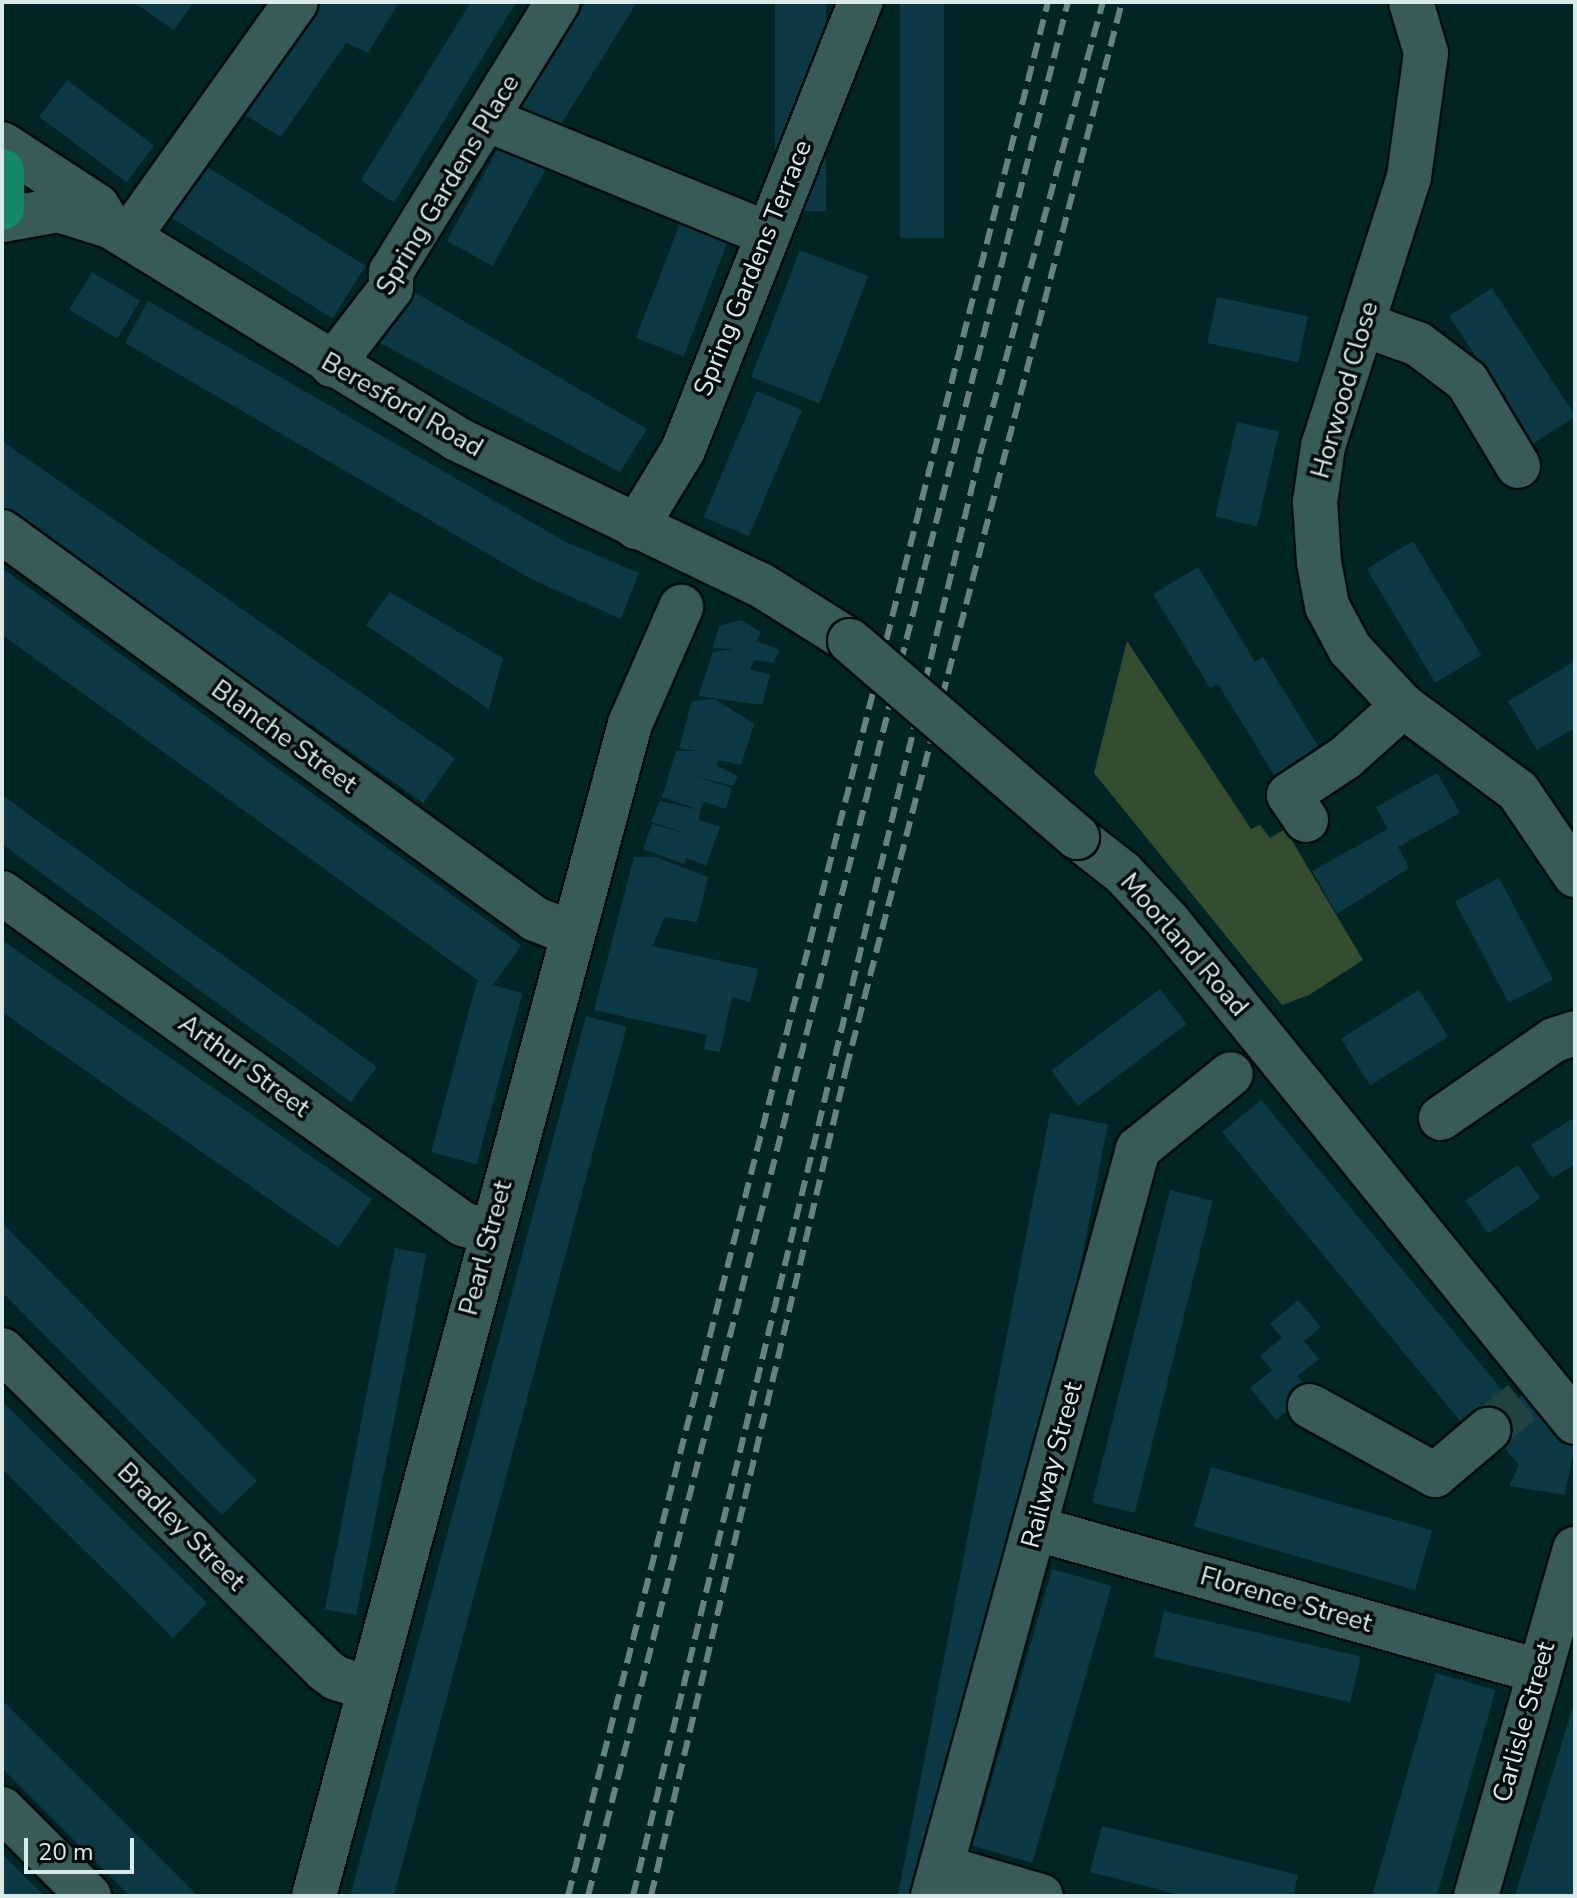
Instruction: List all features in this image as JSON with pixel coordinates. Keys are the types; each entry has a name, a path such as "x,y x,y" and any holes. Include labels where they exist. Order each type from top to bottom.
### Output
{"main road":[{"path":"2,171 2,208"}],"street":[{"path":"119,231 296,2"},
{"name":"Spring Gardens Place","path":"332,365 391,288 391,272 558,2"},
{"name":"Spring Gardens Terrace","path":"636,527 683,450 766,233 860,2"},
{"name":"Horwood Close","path":"1411,2 1426,53 1409,177 1323,446 1315,502 1319,562 1327,606 1350,649 1403,706 1518,791 1575,875"},
{"path":"486,119 766,233"},
{"name":"Beresford Road","path":"2,144 97,206 119,231"},
{"name":"Beresford Road","path":"2,220 58,210 119,231 332,365 457,439 708,559"},
{"path":"1362,324 1418,344 1467,381 1518,466"},
{"name":"Blanche Street","path":"2,532 535,919 571,933"},
{"name":"Moorland Road","path":"708,559 814,615 850,641 1123,873 1169,922 1575,1422"},
{"name":"Pearl Street","path":"314,1896 490,1232 630,724 681,607"},
{"path":"1306,820 1289,795 1345,758 1403,706"},
{"name":"Arthur Street","path":"2,893 463,1224 490,1232"},
{"path":"1441,1118 1554,1040 1575,1033"},
{"name":"Railway Street","path":"937,1882 1138,1149 1231,1074"},
{"name":"Bradley Street","path":"2,1350 325,1670 336,1678 369,1688"},
{"path":"1310,1406 1435,1475 1488,1430"},
{"name":"Florence Street","path":"1034,1528 1538,1671"},
{"name":"Carlisle Street","path":"1476,1896 1575,1549"},
{"path":"2,1809 89,1896"},
{"path":"937,1882 1041,1896"}],"green space":[{"path":"1127,641 1251,829 1260,825 1270,838 1285,829 1363,960 1309,995 1282,1005 1094,773"}],"building":[{"path":"133,2 194,2 174,30"},
{"path":"310,2 399,2 368,53 346,43 281,137 237,110"},
{"path":"471,2 516,2 394,203 361,180"},
{"path":"586,2 637,2 550,142 513,119"},
{"path":"775,2 826,2 826,211 775,211"},
{"path":"900,2 944,2 944,238 900,238"},
{"path":"67,80 154,146 126,182 39,117"},
{"path":"506,134 551,159 492,266 447,241"},
{"path":"201,163 366,266 333,318 168,216"},
{"path":"684,213 732,231 684,356 636,338"},
{"path":"800,250 868,276 819,403 751,377"},
{"path":"92,272 140,301 117,339 69,310"},
{"path":"1492,288 1575,416 1533,444 1449,316"},
{"path":"411,290 647,429 620,472 380,343"},
{"path":"1217,297 1308,316 1298,362 1207,343"},
{"path":"148,301 566,542 639,573 621,619 533,580 125,343"},
{"path":"757,391 802,410 749,536 703,517"},
{"path":"1237,422 1279,432 1257,526 1215,517"},
{"path":"2,441 455,758 423,803 2,508"},
{"path":"1413,541 1482,655 1435,683 1367,569"},
{"path":"1198,567 1255,662 1263,657 1321,751 1276,778 1218,684 1210,688 1153,594"},
{"path":"2,568 521,945 490,989 2,635"},
{"path":"390,592 503,658 489,709 366,625"},
{"path":"741,620 761,632 756,641 780,650 773,663 754,660 750,669 770,675 762,705 698,696 713,652 735,649 713,648 719,626"},
{"path":"1575,661 1575,728 1537,750 1508,701"},
{"path":"715,699 754,724 741,765 720,760 716,765 738,776 733,786 693,776 732,788 726,809 705,802 700,810 662,797 676,751 697,751 679,748 692,701"},
{"path":"1437,773 1460,813 1398,847 1409,868 1337,914 1312,871 1388,829 1376,807"},
{"path":"2,795 377,1067 351,1102 2,844"},
{"path":"660,801 700,810 699,820 720,827 706,866 687,858 684,864 643,849 652,824 692,835 651,822"},
{"path":"634,857 656,857 708,877 697,922 665,917 652,946 758,969 750,1002 732,997 720,1052 704,1049 707,1035 594,1010"},
{"path":"1499,878 1553,980 1509,1003 1455,901"},
{"path":"2,940 372,1199 338,1248 2,1012"},
{"path":"477,981 522,993 477,1164 431,1152"},
{"path":"1160,989 1186,1024 1078,1106 1051,1071"},
{"path":"1419,990 1448,1037 1370,1085 1341,1039"},
{"path":"586,1016 627,1027 394,1896 350,1896"},
{"path":"1261,1100 1513,1403 1531,1387 1575,1443 1565,1495 1509,1486 1519,1465 1483,1424 1471,1434 1222,1132"},
{"path":"1050,1113 1108,1124 958,1896 898,1896"},
{"path":"1575,1117 1575,1164 1552,1178 1531,1145"},
{"path":"1518,1165 1540,1198 1488,1233 1466,1200"},
{"path":"1170,1190 1213,1201 1135,1513 1092,1502"},
{"path":"2,1223 257,1481 222,1515 2,1292"},
{"path":"395,1248 426,1254 356,1615 325,1609"},
{"path":"1298,1300 1321,1327 1304,1341 1319,1359 1297,1376 1311,1392 1276,1420 1250,1388 1272,1370 1260,1356 1282,1338 1270,1324"},
{"path":"2,1401 207,1603 173,1638 2,1469"},
{"path":"1211,1467 1432,1530 1415,1590 1194,1527"},
{"path":"1052,1569 1112,1586 1032,1863 973,1846"},
{"path":"1164,1611 1361,1656 1350,1702 1153,1657"},
{"path":"1436,1673 1496,1690 1437,1896 1372,1896"},
{"path":"2,1700 198,1896 130,1896 2,1768"},
{"path":"1574,1703 1575,1896 1515,1896"},
{"path":"1102,1826 1298,1875 1293,1896 1184,1896 1090,1872"},
{"path":"2,1854 44,1896 2,1896"}],"tunnel":[{"path":"1488,1430 1544,1384"}],"railway":[{"path":"568,1896 1048,2"},
{"path":"588,1896 1068,2"},
{"path":"633,1896 980,454 1103,2"},
{"path":"651,1896 846,1069 1122,2"}]}
